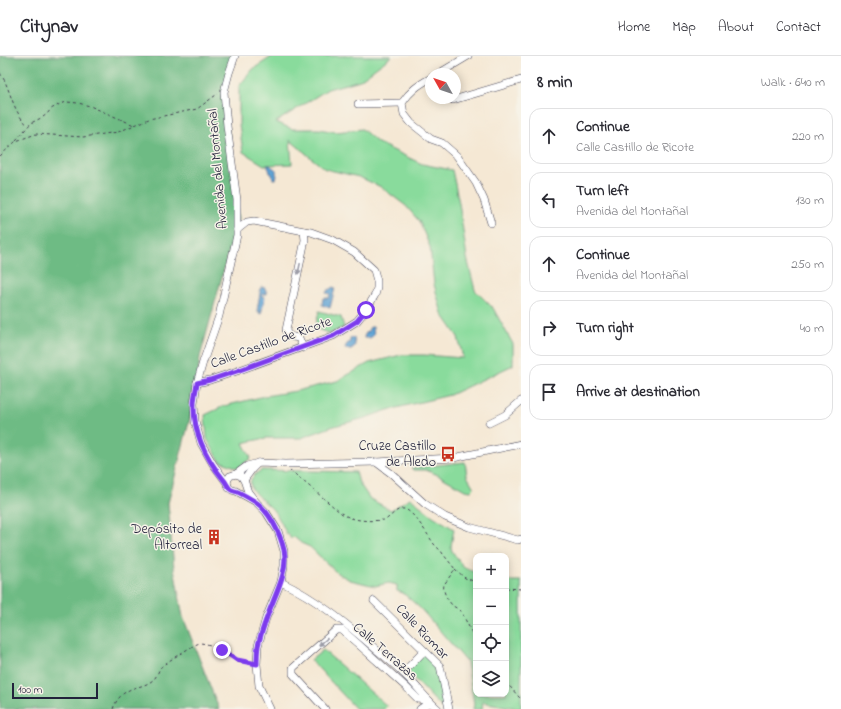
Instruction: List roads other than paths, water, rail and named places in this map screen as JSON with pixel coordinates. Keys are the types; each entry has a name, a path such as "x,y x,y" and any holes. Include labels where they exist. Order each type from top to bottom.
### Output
{"street":[{"name":"Avenida del Montañal","path":"227,483 213,464 201,443 195,421 194,404 197,383 219,316 232,260 236,235 237,200 224,92 235,56"},
{"path":"448,68 468,56"},
{"path":"461,98 521,80"},
{"path":"425,81 408,94 402,103 404,114 411,123 431,138 442,143 457,156 476,183 484,200 491,223"},
{"path":"358,104 402,103"},
{"name":"Calle Castillo de Ricote","path":"197,383 223,376 333,336 357,321 375,296 377,281 374,270 354,252 333,240 311,232 254,221 247,222 236,230"},
{"path":"303,348 299,338 288,334 286,330 305,240 304,231"},
{"path":"489,423 505,415 521,401"},
{"path":"256,502 228,488 227,483 230,476 247,466 258,463 286,464 376,462 453,458 521,444"},
{"path":"376,462 426,504 445,517 469,528 518,540 521,539"},
{"path":"236,491 242,488 244,481 258,463"},
{"path":"213,464 222,470 241,476 248,492 266,512 278,531 284,551 284,566 281,582 266,618 258,646 257,664 259,686 270,709"},
{"path":"281,582 317,602 359,634 403,673 438,709"},
{"name":"Calle Riomar","path":"374,601 440,666 449,709"},
{"name":"Calle Terrazas","path":"325,709 293,674 293,668 336,630 342,630 418,699 430,702"},
{"path":"403,673 424,651"},
{"path":"418,699 420,709"},
{"path":"420,709 430,702"}],"water":[{"path":"268,165 276,170 276,179 273,179"},
{"path":"261,287 265,288 267,294 263,294 262,296 265,297 261,314 259,313 260,311 257,311"},
{"path":"333,287 335,288 330,308 322,305 323,298 329,298 330,294 326,293"},
{"path":"371,327 373,327 374,335 370,338 364,338 365,334"},
{"path":"352,338 354,338 355,346 351,349 345,349 346,345"}],"place":[{"name":"Cruze Castillo de Aledo","path":"448,454"},
{"name":"Depósito de Altorreal","path":"214,537"}]}
